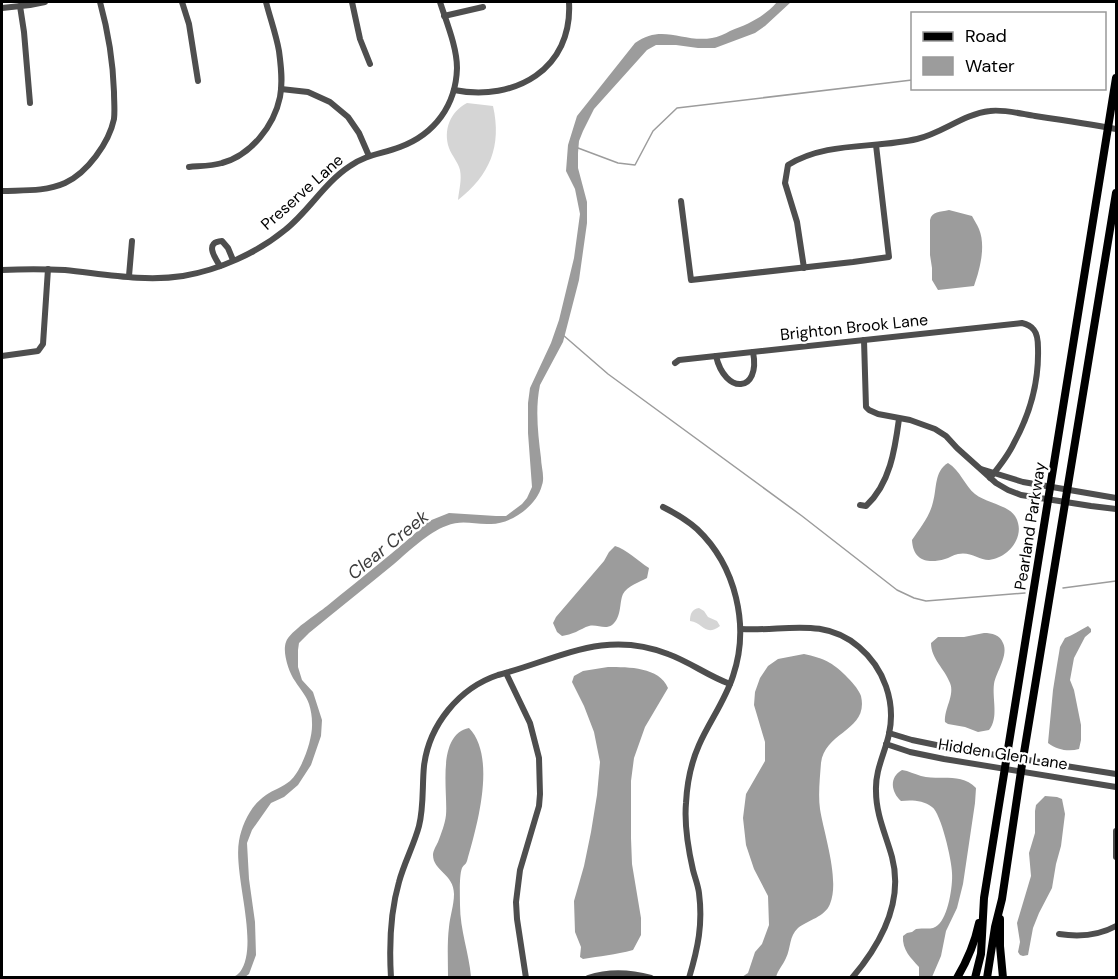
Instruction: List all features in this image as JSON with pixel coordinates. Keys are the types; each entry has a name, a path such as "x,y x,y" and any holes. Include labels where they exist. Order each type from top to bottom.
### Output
{"main road":[{"name":"Pearland Parkway","path":"975,978 981,954 984,898 1049,499 1113,128 1116,78"},
{"name":"Pearland Parkway","path":"987,978 994,927 1002,899 1116,193"},
{"path":"957,978 977,932 984,898"},
{"path":"1002,899 1000,946 1003,978"}],"street":[{"path":"2,8 45,2"},
{"path":"2,191 42,189 65,183 87,168 105,141 114,119 114,76 110,40 100,2"},
{"path":"182,2 189,24 198,81"},
{"path":"189,166 221,164 236,158 263,135 275,114 281,96 282,77 279,48 266,2"},
{"path":"352,2 360,39 369,64"},
{"path":"440,2 457,66 454,90 468,93 490,93 516,86 534,76 551,61 562,42 569,18 569,2"},
{"path":"20,6 30,103"},
{"path":"444,16 483,7"},
{"path":"281,89 308,92 330,102 348,117 359,133 369,156"},
{"name":"Preserve Lane","path":"2,270 48,269 157,278 183,276 220,266 258,249 286,230 338,174 352,165 369,156 401,147 424,135 447,110 454,90"},
{"path":"804,268 797,222 785,183 788,165 802,157 830,149 918,139 972,115 991,110 1113,128"},
{"path":"681,201 691,280 889,257 876,145"},
{"path":"129,276 132,241"},
{"path":"220,266 212,248 217,241 225,244 233,260"},
{"path":"2,356 38,351 43,344 48,269"},
{"name":"Brighton Brook Lane","path":"675,363 679,360 1022,323 1029,325 1035,330 1038,340 1037,373 1032,400 1015,443 1000,467 992,475"},
{"path":"864,340 866,407 869,410 935,429 946,436 978,468 992,475 1051,488 1116,498"},
{"path":"716,356 718,365 725,376 735,384 742,384 753,375 755,359 753,352"},
{"path":"860,505 866,506 872,501 884,480 895,448 899,419"},
{"path":"992,475 1008,490 1021,495 1116,509"},
{"path":"663,507 688,521 705,537 722,561 733,586 741,628 738,656 730,684 698,746 687,791 685,819 687,840 699,890 701,914 700,937 689,978"},
{"path":"741,628 791,627 823,629 837,634 849,640 868,656 881,673 887,688 890,705 889,733 876,780 876,801 880,822 894,864 894,894 890,913 878,941 852,978"},
{"path":"391,978 391,920 399,879 421,819 423,774 430,741 441,720 463,695 488,678 588,647 616,644 647,647 670,654 730,684"},
{"path":"506,673 530,723 540,758 539,806 520,870 516,902 526,978"},
{"name":"Hidden Glen Lane","path":"889,733 928,744 1116,774"},
{"name":"Hidden Glen Lane","path":"886,744 926,756 1116,787"},
{"path":"1116,831 1116,857"},
{"path":"1059,934 1081,936 1101,933 1116,926"},
{"path":"588,978 616,972 639,974 651,978"}],"shaded area":[{"path":"467,103 493,106 496,134 491,159 486,170 458,200 460,170 449,148 447,135 452,116"},
{"path":"699,608 708,617 717,621 720,626 708,630 690,621 692,612"}],"water":[{"path":"777,2 791,2 755,33 715,48 656,45 647,50 594,109 579,141 578,168 587,202 587,223 579,280 563,342 540,385 538,394 543,479 539,493 529,507 507,521 491,524 458,523 433,533 299,643 298,667 302,680 313,692 322,720 321,736 311,765 298,785 284,797 271,803 252,830 247,843 256,955 249,974 245,977 233,977 240,972 245,960 247,945 238,855 242,828 248,815 261,799 294,776 306,754 311,737 312,721 309,704 287,662 285,646 288,638 429,521 449,513 506,516 522,504 532,487 528,433 530,388 559,320 574,258 580,214 575,189 566,171 568,145 577,116 635,43 645,37 664,34 701,39 714,38 756,20"},
{"path":"949,210 972,216 981,236 981,258 974,286 938,290 932,280 930,220 935,213"},
{"path":"948,463 975,494 1007,509 1015,516 1019,531 1017,538 1003,555 989,560 962,553 945,559 927,561 915,553 912,540 930,512 938,475"},
{"path":"615,546 628,552 649,568 647,578 625,591 617,618 612,625 589,626 562,636 557,632 553,623 556,617"},
{"path":"1088,626 1091,632 1085,637 1074,658 1070,680 1081,725 1081,740 1079,749 1063,750 1048,743 1060,647 1065,638"},
{"path":"984,633 1000,638 1004,653 994,684 994,720 989,730 978,732 945,722 951,688 948,678 933,654 931,643 938,637 964,637"},
{"path":"804,654 821,658 834,665 852,682 861,696 862,708 859,717 830,744 824,752 821,763 819,804 830,857 833,894 824,912 795,931 786,958 776,977 742,977 748,973 755,952 762,944 769,925 768,896 754,869 746,845 743,818 746,794 765,761 765,742 754,705 755,692 768,666 778,659"},
{"path":"608,667 634,668 651,672 664,681 668,688 645,727 634,758 631,781 632,864 641,918 641,935 633,950 583,959 580,957 581,947 575,932 574,901 591,832 600,762 594,732 572,682 574,676 583,671"},
{"path":"469,728 482,756 483,774 475,830 460,881 460,914 471,977 448,977 448,933 454,894 451,882 436,865 433,855 446,815 445,779 448,753 452,741 459,733"},
{"path":"902,770 921,776 957,778 976,788 963,884 957,908 946,931 941,956 932,977 919,977 919,967 906,950 903,936 916,929 933,928 942,921 951,893 952,867 939,818 932,807 921,802 901,801 895,793 893,781"},
{"path":"1045,796 1062,799 1065,814 1061,846 1052,888 1033,928 1028,955 1023,956 1018,952 1020,942 1017,923 1031,876 1029,853 1035,833 1036,805"}],"waterway":[{"path":"578,148 618,163 635,165 653,131 677,108 911,80"},
{"path":"563,335 608,374 802,516 897,590 926,601 1025,593"},
{"path":"1063,588 1116,581"}],"water label":[{"name":"Clear Creek","path":"388,545"}]}
